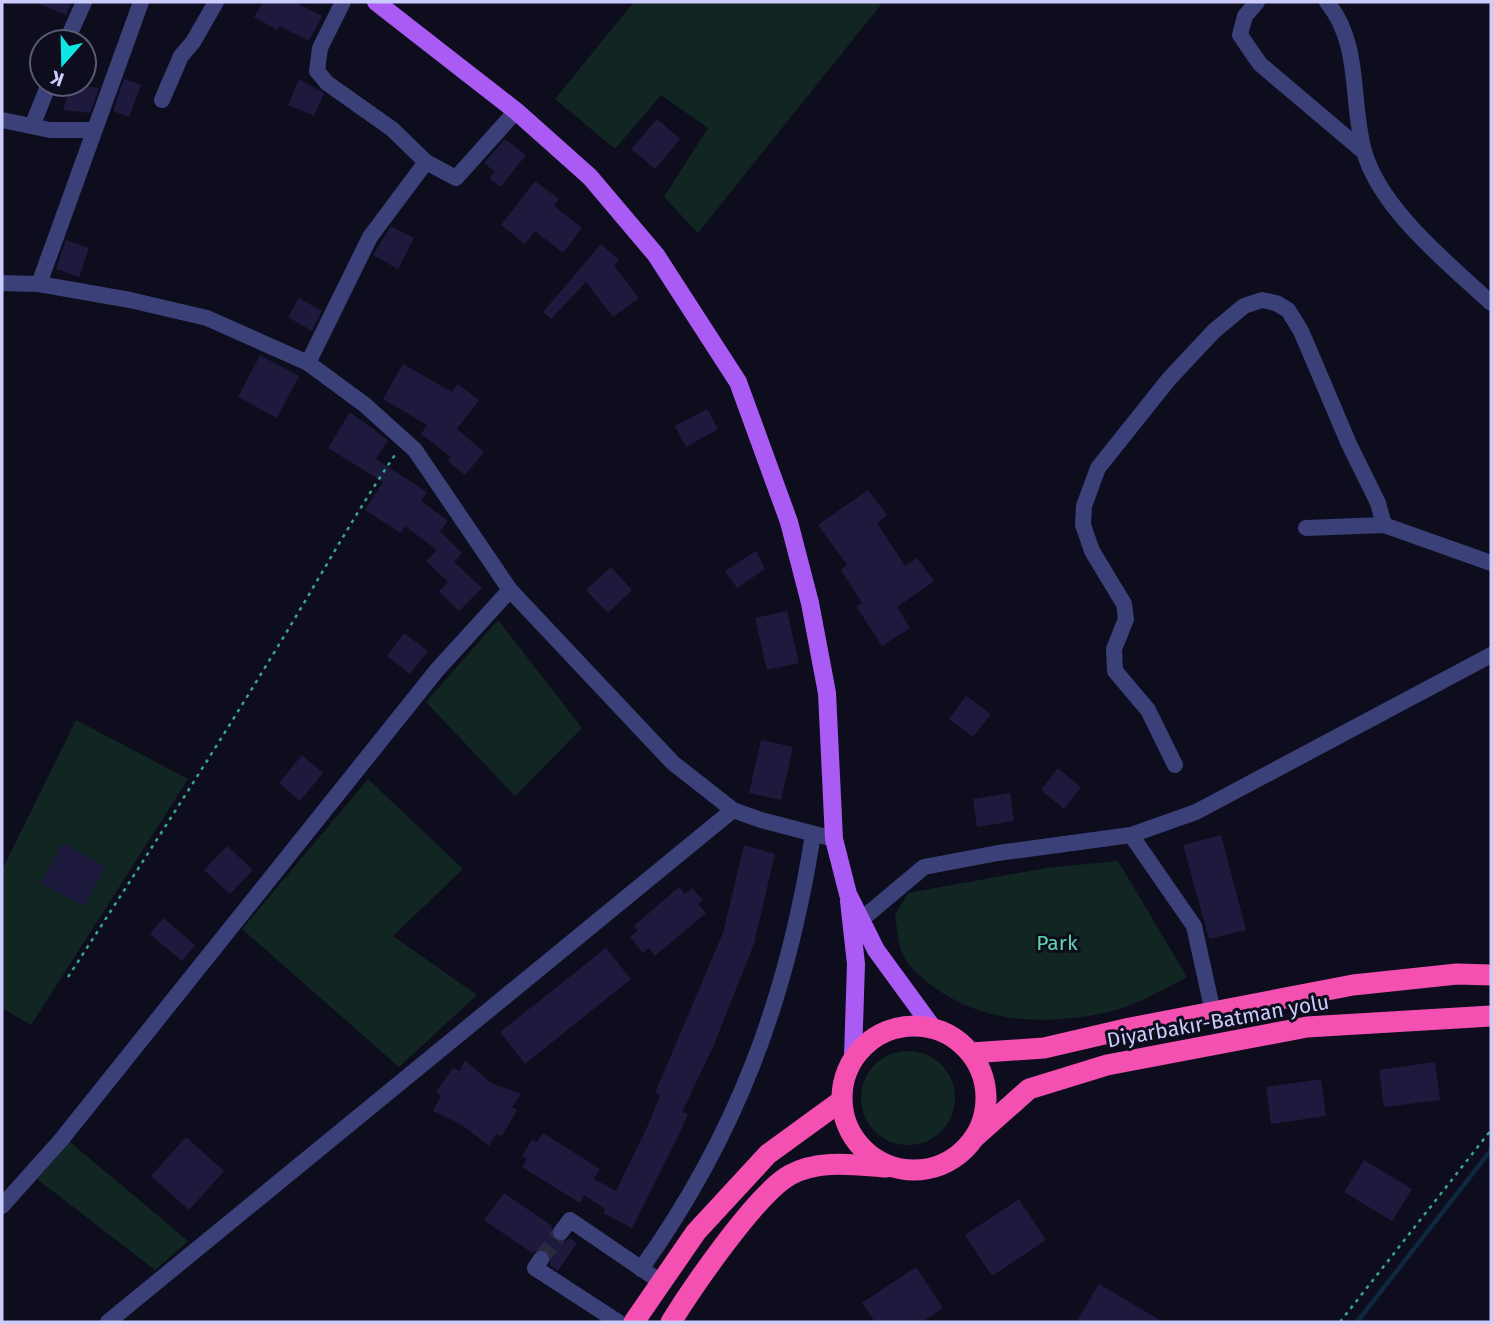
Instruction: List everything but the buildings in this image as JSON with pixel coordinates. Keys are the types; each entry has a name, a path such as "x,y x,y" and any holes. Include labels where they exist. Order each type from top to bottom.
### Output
{"highway":[{"name":"Diyarbakır-Batman yolu","path":"971,1053 1044,1048 1353,985 1457,974 1491,975"},
{"name":"Diyarbakır-Batman yolu","path":"974,1138 1029,1089 1107,1065 1307,1027 1491,1016"},
{"path":"671,1322 724,1247 763,1200 790,1175 833,1163 917,1170 939,1166 959,1154 974,1138 984,1117 986,1094 982,1072 971,1053 954,1037 933,1028 910,1025 888,1029 868,1041 853,1057 843,1078 841,1101 845,1123 857,1143 873,1158 894,1168"},
{"path":"634,1322 696,1232 768,1154 841,1101"}],"main road":[{"path":"376,2 516,111 590,177 656,255 738,382 789,522 810,603 827,693 834,839 848,894 856,964 853,1057"},
{"path":"848,894 876,950 933,1028"}],"street":[{"path":"72,28 84,2"},
{"path":"39,284 92,130 141,2"},
{"path":"162,100 181,56 193,42 215,2"},
{"path":"343,2 320,48 317,71 327,83 392,130 426,162 456,178 516,111"},
{"path":"1257,2 1245,16 1240,35 1260,64 1364,152"},
{"path":"1327,2 1338,16 1353,60 1364,152 1388,201 1491,303"},
{"path":"32,126 43,98"},
{"path":"2,120 32,126 92,130"},
{"path":"308,363 370,237 426,162"},
{"path":"2,283 39,284 130,300 207,318 308,363 365,405 415,450 461,514 510,590 673,763 733,810 834,839"},
{"path":"1175,765 1148,710 1115,671 1114,649 1126,620 1124,604 1092,551 1083,525 1084,506 1098,468 1169,380 1214,331 1244,306 1262,300 1276,303 1288,310 1301,331 1349,444 1378,503 1384,525"},
{"path":"1306,528 1384,525 1491,563"},
{"path":"2,1206 61,1140 437,670 510,590"},
{"path":"856,964 862,919 924,867 998,853 1131,835 1196,813 1491,655"},
{"path":"108,1322 733,810"},
{"path":"641,1269 701,1177 752,1069 789,959 813,834"},
{"path":"1131,835 1194,926 1213,1012"},
{"path":"561,1233 570,1220 661,1282"},
{"path":"541,1259 535,1268 618,1322"}],"path":[{"path":"68,977 287,632 360,505 404,440"},
{"path":"1340,1322 1491,1130"}],"green space":[{"path":"634,2 883,2 698,233 664,197 708,128 661,95 615,149 555,99"},
{"path":"498,620 582,728 515,796 426,702"},
{"path":"76,720 188,779 31,1025 2,1008 2,870"},
{"path":"368,779 463,869 393,936 477,995 399,1067 242,929"},
{"name":"Park","path":"1118,861 1187,977 1139,1001 1109,1012 1063,1019 1018,1019 996,1015 954,1000 922,977 904,957 895,915 908,893 1046,868"},
{"path":"899,1051 917,1051 942,1064 952,1080 955,1098 952,1116 942,1132 917,1145 899,1145 874,1132 861,1107 861,1089 874,1064"},
{"path":"70,1142 188,1241 155,1270 37,1179"}],"waterway":[{"path":"1357,1322 1491,1150"}],"tunnel":[{"path":"541,1259 561,1232"}]}
